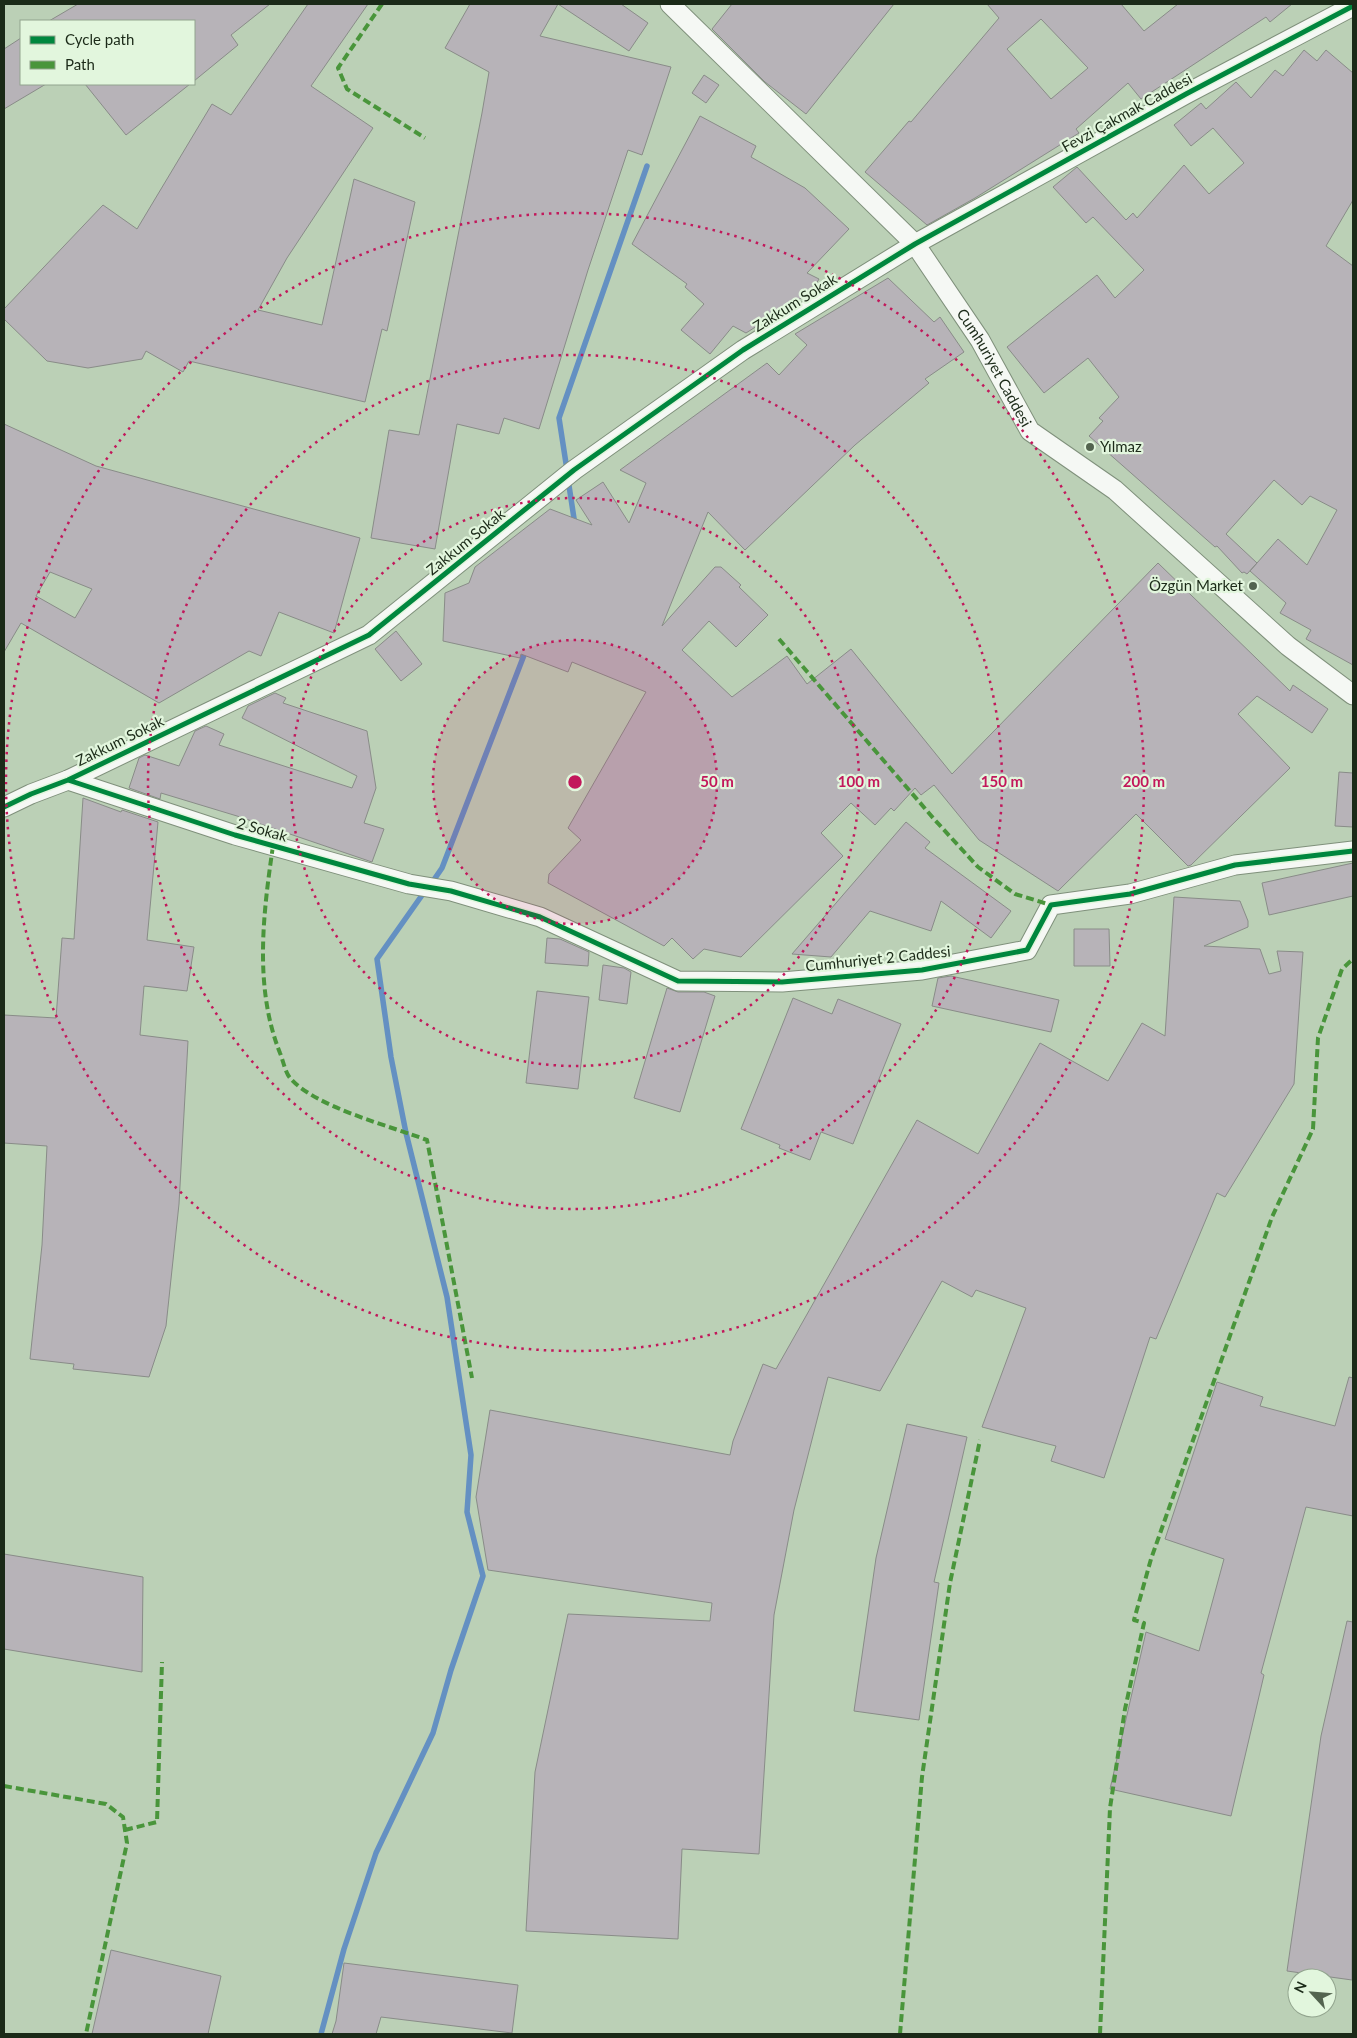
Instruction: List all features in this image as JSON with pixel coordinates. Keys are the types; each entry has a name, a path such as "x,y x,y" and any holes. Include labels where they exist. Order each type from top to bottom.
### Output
{"street":[{"name":"Cumhuriyet Caddesi","path":"670,4 915,244 980,340 1030,431 1115,490 1288,646 1353,695"},
{"name":"Fevzi Çakmak Caddesi","path":"915,244 1177,99 1353,6"},
{"name":"Zakkum Sokak","path":"4,807 68,780 369,635 574,470 743,350 915,244"},
{"name":"2 Sokak","path":"68,780 234,835 409,884 452,891"},
{"name":"Cumhuriyet 2 Caddesi","path":"452,891 540,917 678,981 782,982 922,970 1027,950 1051,905 1130,894 1235,866 1353,851"}],"building":[{"path":"78,4 270,4 231,35 238,45 195,80 195,20 51,20"},
{"path":"308,4 368,4 311,86 373,128 287,258 258,310 322,325 354,179 415,202 387,331 382,329 365,402 189,361 183,372 146,351 142,359 88,368 47,361 4,319 4,309 103,205 137,229 212,104 231,115"},
{"path":"470,4 558,4 540,36 671,67 642,155 628,150 588,270 539,429 504,418 499,434 457,424 435,549 371,538 389,430 419,435 482,113 489,72 445,48"},
{"path":"558,4 621,4 648,23 629,51"},
{"path":"732,4 894,4 806,114 765,82 712,29"},
{"path":"987,4 1121,4 1144,31 1178,4 1292,4 1270,22 1266,17 1141,99 1128,83 1076,129 1079,133 975,198 927,225 865,172 909,121 911,122 999,18","holes":["1041,19 1088,68 1051,99 1007,49"]},
{"path":"20,39 20,85 44,85 4,109 4,49"},
{"path":"1304,50 1317,61 1326,50 1353,73 1353,200 1326,246 1353,266 1353,665 1306,639 1311,630 1280,613 1286,603 1250,571 1257,563 1247,574 1242,573 1217,546 1215,547 1089,436 1103,421 1099,418 1119,397 1088,358 1044,393 1007,347 1097,275 1115,298 1144,270 1093,217 1086,223 1053,187 1077,167 1126,220 1133,213 1137,218 1184,165 1209,194 1244,163 1213,128 1191,146 1174,125 1201,103 1206,109 1236,82 1251,98 1275,70 1283,76","holes":["1274,480 1302,505 1310,496 1337,510 1307,565 1278,539 1257,563 1226,534"]},
{"path":"704,75 719,85 706,103 692,93"},
{"path":"86,85 189,85 126,135"},
{"path":"700,116 756,146 751,157 805,188 849,229 807,273 819,279 812,291 746,333 733,326 710,354 681,330 704,304 685,287 687,284 632,244"},
{"path":"888,278 934,322 940,317 964,352 925,379 929,383 855,445 745,550 708,512 662,626 715,567 721,567 741,585 739,587 768,615 736,647 709,621 682,650 732,697 787,656 807,684 851,649 952,774 1158,563 1290,691 1293,685 1328,709 1312,733 1257,696 1238,714 1290,768 1191,865 1188,866 1136,814 1058,891 979,840 934,785 921,795 915,788 894,811 891,808 875,825 851,803 821,833 843,856 741,957 704,949 693,959 672,938 664,946 548,883 549,874 581,840 568,828 646,692 572,662 568,672 521,654 520,658 443,641 445,593 469,583 475,567 550,509 592,525 576,500 603,482 629,523 646,483 620,470 767,363 779,375 807,345 795,334"},
{"path":"4,424 96,466 360,538 334,633 279,612 261,656 249,651 159,703 21,623 4,652","holes":["50,572 92,589 75,618 36,596"]},
{"path":"396,631 422,664 401,681 375,649"},
{"path":"275,693 286,698 283,703 367,731 376,788 364,823 384,829 372,862 237,816 161,793 160,799 129,788 139,758 145,755 179,766 195,731 206,726 224,734 219,745 352,788 357,776 242,718 248,706"},
{"path":"1339,772 1353,773 1353,827 1335,826"},
{"path":"83,798 121,812 122,810 158,822 147,940 194,947 187,991 144,986 140,1035 188,1041 179,1204 166,1326 149,1377 73,1369 74,1364 30,1359 42,1245 47,1146 4,1143 4,1015 56,1018 62,938 74,939"},
{"path":"906,822 930,842 925,848 1011,911 991,938 941,901 931,931 870,911 831,957 792,954"},
{"path":"1353,863 1353,896 1269,915 1262,883"},
{"path":"1174,897 1240,901 1248,921 1248,927 1204,946 1260,949 1269,974 1281,971 1277,951 1303,952 1294,1084 1225,1197 1217,1193 1156,1339 1150,1337 1104,1478 1051,1461 1056,1446 982,1427 1026,1308 976,1290 972,1297 942,1281 880,1391 828,1377 794,1510 774,1615 759,1854 682,1849 678,1939 526,1931 535,1772 568,1614 710,1621 712,1603 488,1570 476,1497 490,1410 730,1455 733,1441 763,1364 776,1369 917,1120 978,1154 1040,1043 1108,1081 1142,1023 1165,1036"},
{"path":"1074,929 1109,929 1110,966 1074,966"},
{"path":"547,938 560,939 589,952 588,966 545,963"},
{"path":"603,965 624,968 631,972 627,1004 599,1000"},
{"path":"951,976 1059,1000 1051,1032 932,1006 938,978"},
{"path":"667,988 678,992 704,992 715,996 680,1112 634,1098"},
{"path":"537,991 589,997 578,1089 526,1083"},
{"path":"793,998 832,1014 838,999 901,1024 853,1144 821,1132 810,1160 779,1148 780,1145 741,1129"},
{"path":"1349,1377 1353,1378 1353,1516 1306,1507 1261,1673 1264,1675 1231,1816 1110,1789 1146,1632 1199,1651 1224,1559 1165,1539 1217,1382 1263,1397 1260,1406 1335,1426"},
{"path":"907,1424 967,1437 934,1582 939,1583 919,1720 854,1711 876,1558"},
{"path":"4,1554 143,1577 142,1672 4,1649"},
{"path":"1347,1621 1353,1622 1352,1980 1337,1978 1337,1968 1287,1968 1321,1736"},
{"path":"111,1950 221,1976 208,2034 92,2034"},
{"path":"344,1963 518,1985 512,2033 381,2017 376,2034 332,2034 336,2021"}],"waterway":[{"path":"567,470 559,418 647,166"},
{"path":"568,479 575,525"},
{"path":"431,884 442,868 526,650"},
{"path":"321,2034 344,1949 376,1853 433,1733 451,1670 483,1576 467,1512 471,1455 447,1297 406,1133 391,1057 377,959 425,891"}],"marked path":[{"path":"382,4 338,68 347,89 425,138"},
{"path":"779,639 934,819 978,867 1015,894 1051,905"},
{"path":"273,846 264,924 264,977 272,1028 285,1069 290,1078 317,1098 354,1115 427,1140 472,1378"},
{"path":"1100,2034 1110,1808 1125,1709 1144,1623 1134,1620 1151,1559 1272,1217 1313,1129 1318,1038 1342,969 1353,959"},
{"path":"900,2034 922,1777 950,1583 980,1440"},
{"path":"125,1830 157,1822 162,1662"},
{"path":"4,1786 106,1804 123,1817 127,1843 86,2034"}],"cycle path":[{"path":"4,807 68,780 369,635 574,470 743,350 915,244 1186,94 1353,6"},
{"path":"68,780 235,835 409,884 451,891 540,917 678,981 782,982 922,970 1027,950 1051,905 1130,894 1235,865 1353,851"}],"place":[{"name":"Yılmaz","path":"1090,447"},
{"name":"Özgün Market","path":"1253,586"}]}
